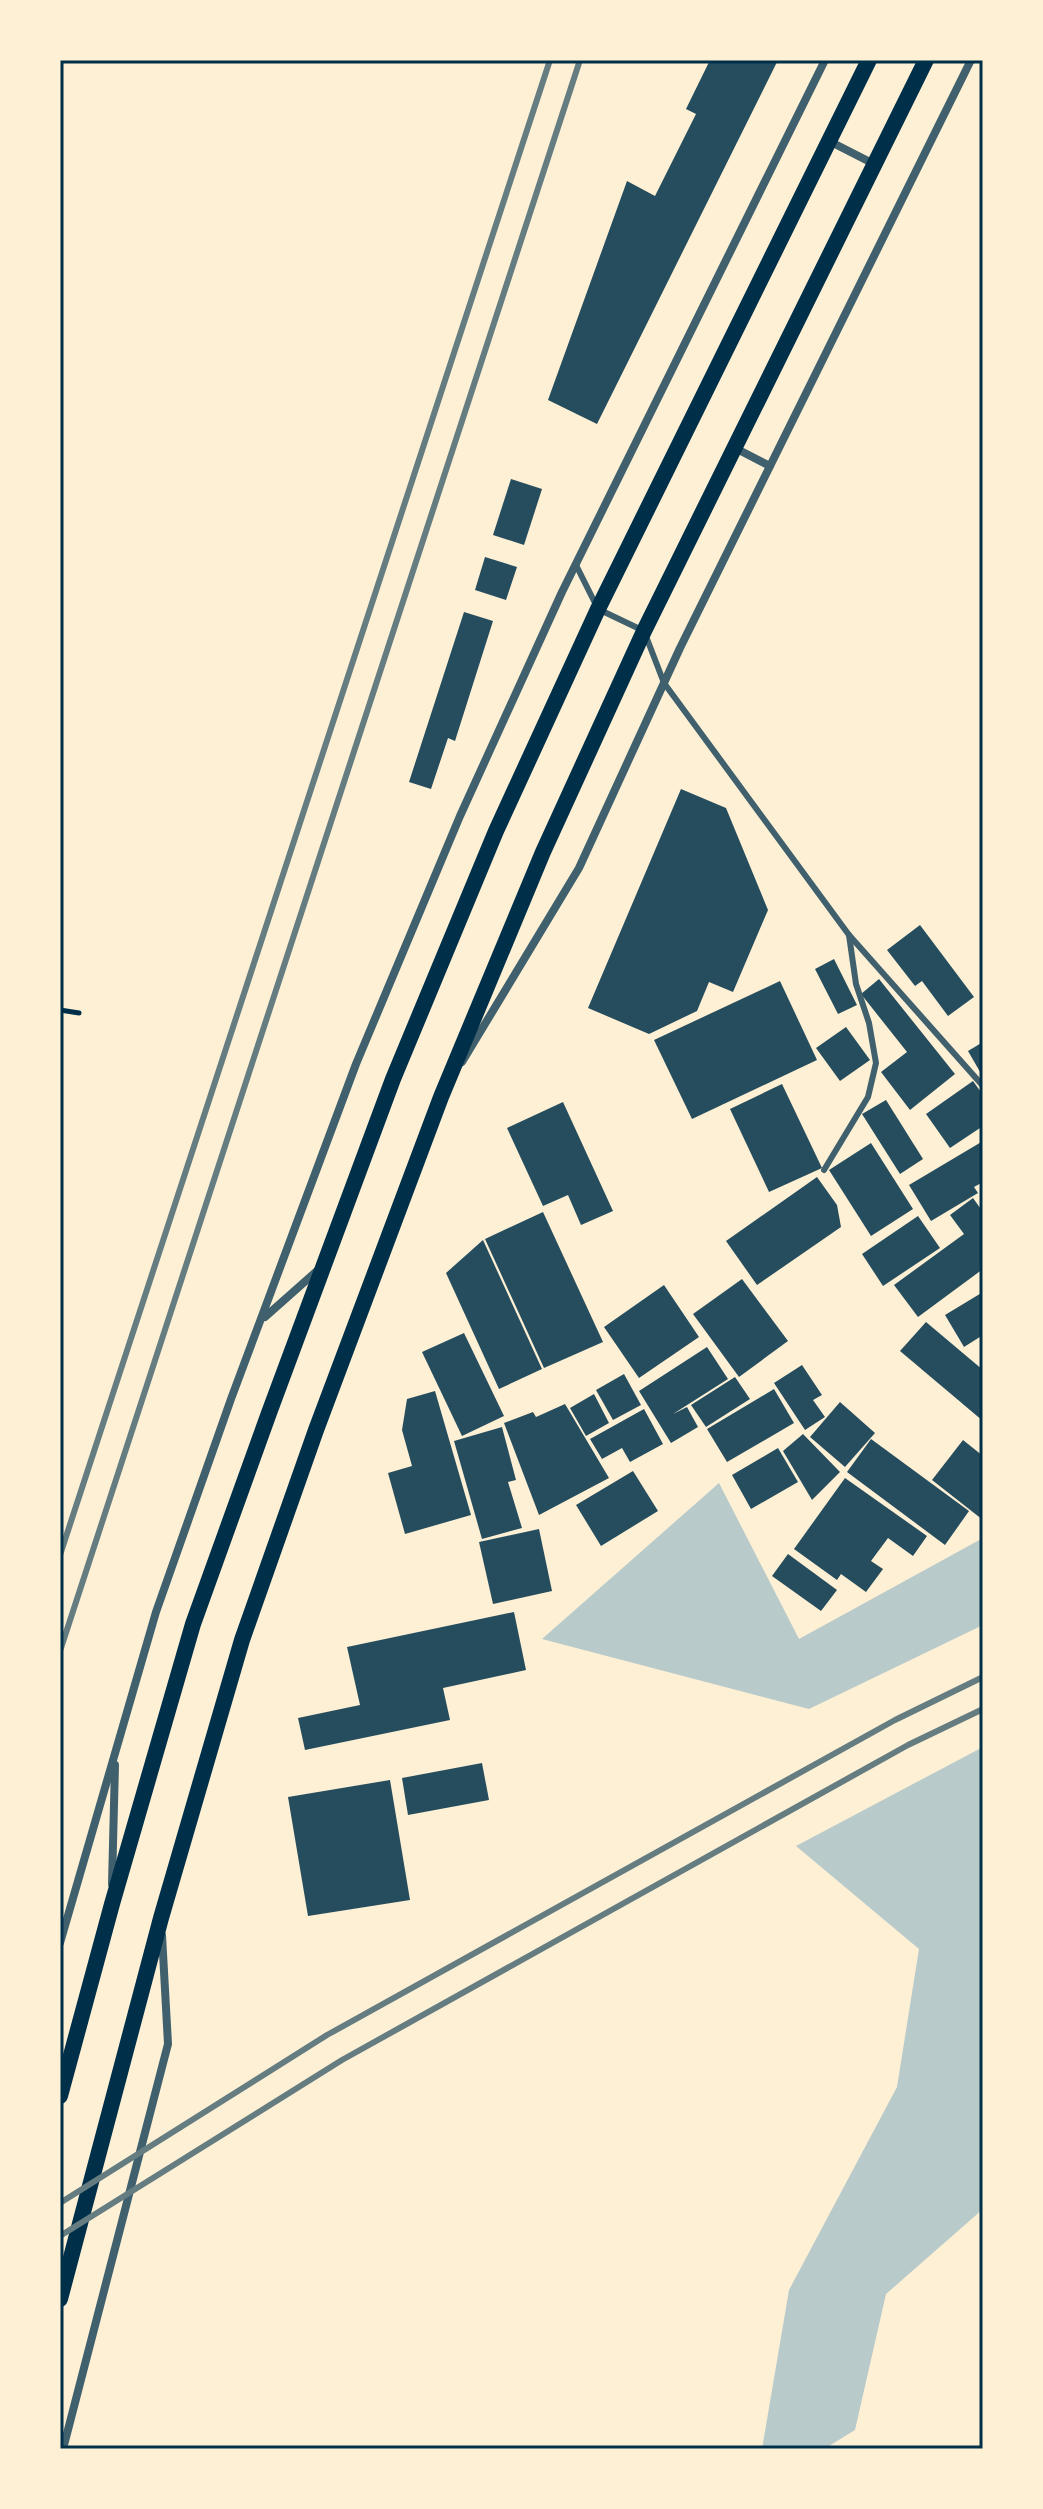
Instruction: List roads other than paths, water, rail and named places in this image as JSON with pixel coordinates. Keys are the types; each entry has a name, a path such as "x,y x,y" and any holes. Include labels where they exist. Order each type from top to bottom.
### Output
{"main road":[{"path":"60,2096 193,1624 393,1079 496,831 598,609 869,60"},
{"path":"60,2299 161,1918 242,1640 316,1430 441,1097 543,852 644,631 926,60"}],"street":[{"path":"60,1943 156,1612 356,1064 460,816 576,565 825,60"},
{"path":"441,1097 579,868 664,683 971,60"},
{"path":"829,141 874,165"},
{"path":"734,448 770,466"},
{"path":"261,1319 324,1264"},
{"path":"112,1904 115,1753"},
{"path":"63,2449 168,2044 161,1918"}],"lane":[{"path":"576,565 598,609 644,631 664,683 849,935 983,1086"},
{"path":"824,1170 868,1097 876,1063 869,1023 856,984 849,935"}],"railway":[{"path":"60,1555 550,60"},
{"path":"60,1651 580,60"},
{"path":"60,2203 327,2035 895,1720 983,1677"},
{"path":"60,2236 342,2060 908,1745 983,1709"}]}
